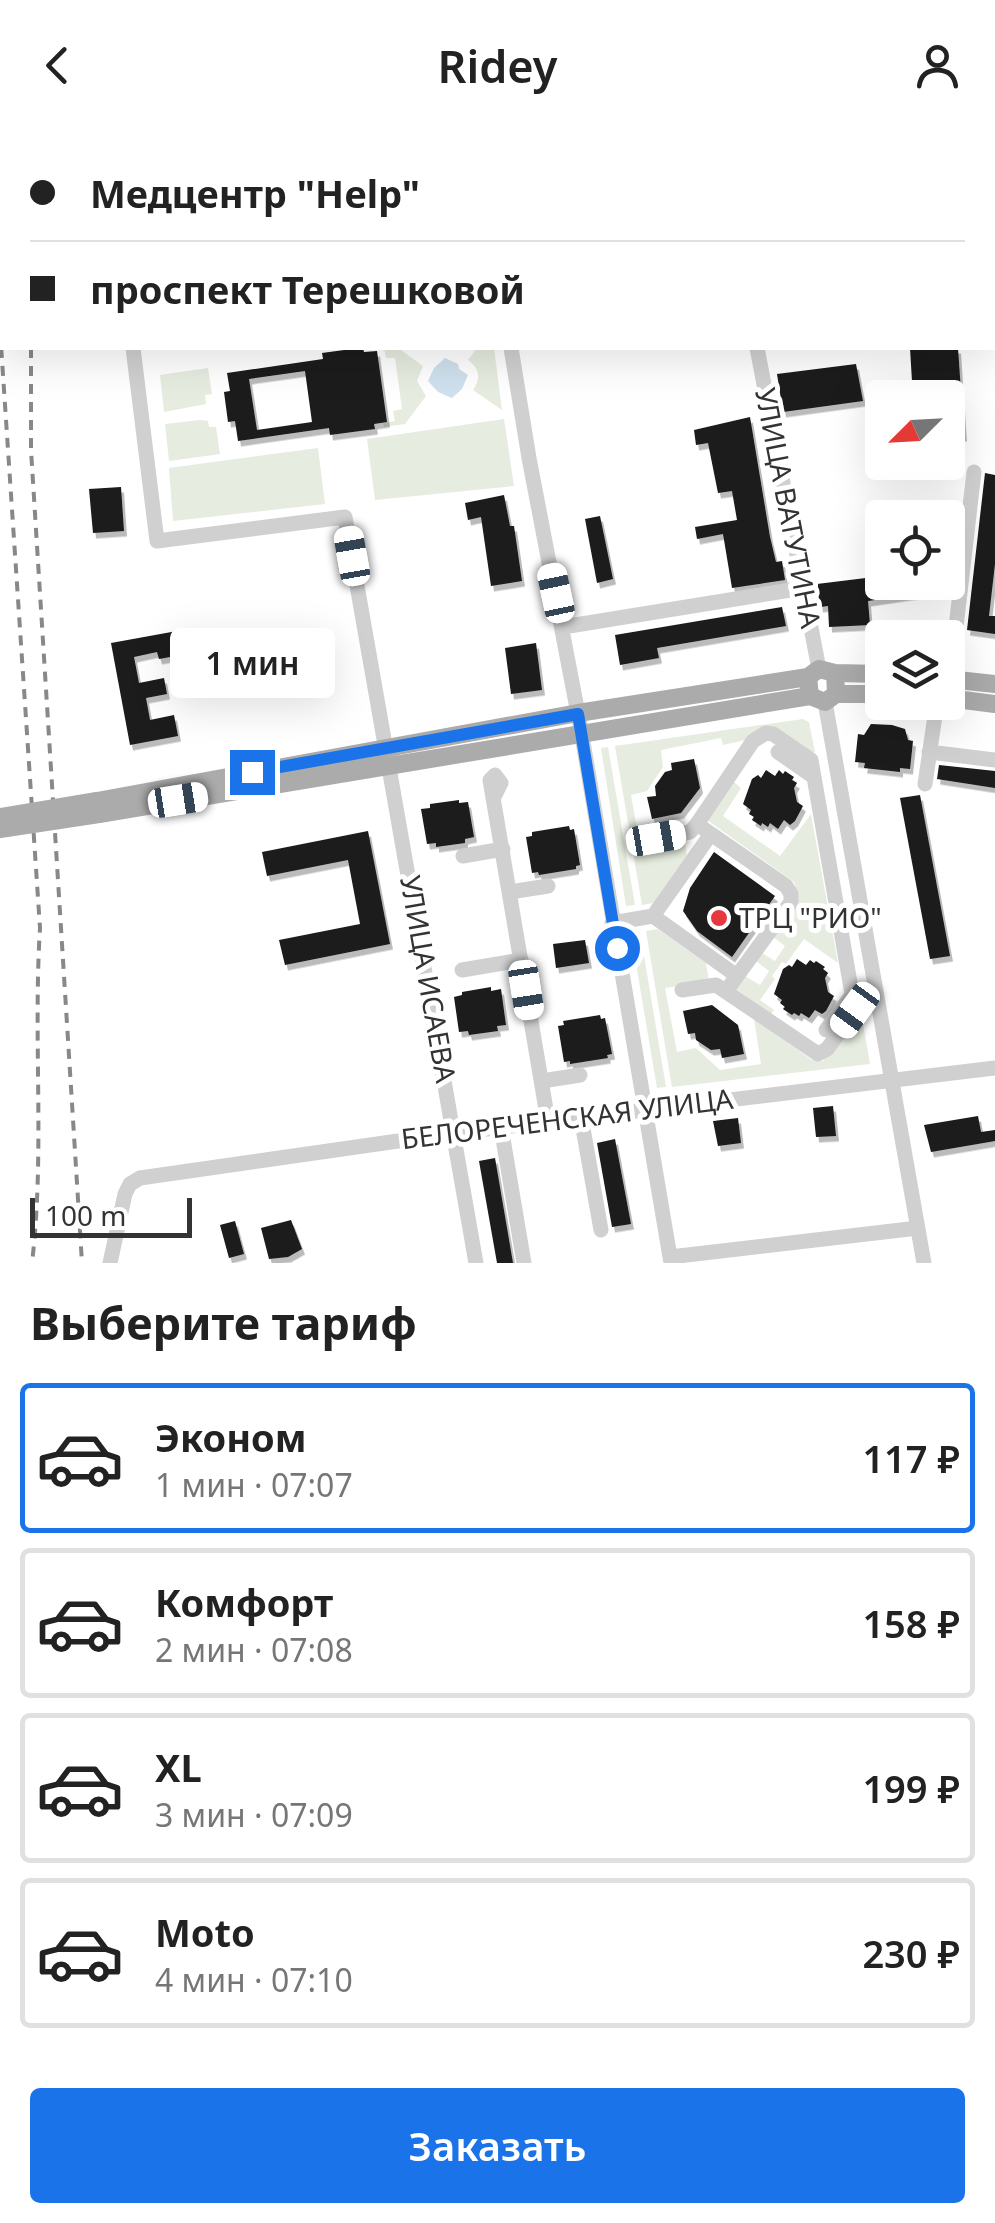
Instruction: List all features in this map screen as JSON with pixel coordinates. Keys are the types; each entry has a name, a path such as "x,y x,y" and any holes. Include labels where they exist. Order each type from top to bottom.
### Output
{"main road":[{"path":"0,829 98,808 580,723 820,673 865,674"},
{"path":"820,673 824,697"},
{"path":"820,673 824,697"},
{"path":"965,685 995,684"},
{"path":"965,693 995,704"},
{"path":"580,723 865,695"},
{"path":"0,817 98,808"}],"street":[{"name":"УЛИЦА ИСАЕВА","path":"133,350 157,541 345,517 476,1263"},
{"path":"511,350 580,723 670,1260 918,1228"},
{"name":"УЛИЦА ВАТУТИНА","path":"757,350 820,673"},
{"path":"956,620 974,472"},
{"path":"563,627 803,588"},
{"path":"824,697 924,1263"},
{"path":"924,784 934,720"},
{"path":"654,916 754,741 766,733 778,736 811,760 855,1010 828,1049 818,1054 716,985 682,990"},
{"path":"778,752 814,776"},
{"path":"929,752 995,760"},
{"path":"494,797 548,1121"},
{"path":"656,838 704,829 786,886 791,894 790,902 726,991"},
{"path":"463,856 502,849"},
{"path":"510,892 548,886"},
{"path":"612,923 654,916 737,976"},
{"path":"462,970 521,960"},
{"path":"826,1030 852,995"},
{"name":"БЕЛОРЕЧЕНСКАЯ УЛИЦА","path":"110,1263 125,1194 130,1184 140,1178 454,1132 995,1068"},
{"path":"542,1081 580,1075"},
{"path":"581,1117 601,1230"},
{"path":"501,1127 524,1263"}],"shaded area":[{"path":"384,350 401,350 423,366 417,381 426,396 405,424 384,427 383,423 395,421 393,411 402,409 395,358 386,358"},
{"path":"476,350 494,350 502,410 473,390 478,374 468,360"},
{"path":"208,368 212,394 205,395 206,404 164,412 160,375"},
{"path":"504,419 514,486 375,500 367,439"},
{"path":"200,420 216,427 220,454 169,461 165,424"},
{"path":"318,448 325,504 173,521 169,468"},
{"path":"803,719 809,722 815,752 781,732 723,745 721,738 661,750 663,767 647,791 631,795 640,846 684,839 687,855 653,903 642,905 615,746"},
{"path":"608,747 635,905 626,906 601,748"},
{"path":"734,782 741,788 723,816 780,856 811,814 838,963 804,939 786,964 782,962 760,1000 774,1010 771,1014 736,989 745,976 760,985 769,971 756,961 762,953 775,961 785,946 773,937 790,910 796,889 794,882 707,820"},
{"path":"658,929 706,963 709,981 665,988 677,1052 696,1048 720,1070 761,1064 754,1019 812,1060 823,1061 861,1012 870,1064 672,1087 646,931"},
{"path":"640,932 666,1087 657,1088 631,934"}],"water":[{"path":"445,358 468,375 462,389 452,398 438,392 428,381"}],"building":[{"path":"910,350 958,350 960,380 912,380"},
{"path":"377,351 387,422 374,424 375,429 330,435 329,428 238,441 235,421 228,422 224,392 230,391 227,373 323,359 322,353","holes":["305,371 312,422 257,430 249,379"]},
{"path":"856,364 863,401 783,412 777,374"},
{"path":"750,417 770,537 776,562 782,561 785,580 732,588 723,534 697,539 695,527 737,520 732,491 718,493 708,443 696,445 694,430"},
{"path":"985,473 995,475 995,564 989,616 995,616 995,634 967,630"},
{"path":"121,487 124,531 93,533 89,489"},
{"path":"504,495 510,526 514,526 522,581 491,586 481,517 468,520 465,503"},
{"path":"600,516 613,579 597,583 585,519"},
{"path":"865,578 865,600 875,600 868,601 870,620 865,620 865,625 829,627 828,606 820,607 817,584"},
{"path":"782,607 786,626 657,648 659,658 620,665 615,635"},
{"path":"177,631 181,655 159,659 157,652 134,657 139,683 164,678 167,694 146,698 150,720 174,715 178,736 130,745 111,643"},
{"path":"536,643 542,690 511,694 505,648"},
{"path":"871,724 905,729 908,740 913,741 910,769 900,768 900,772 864,768 865,763 855,762 858,734 864,735"},
{"path":"694,759 700,788 681,813 652,819 647,797 656,796 655,786 665,772 672,770 671,763"},
{"path":"939,765 995,771 995,788 937,779"},
{"path":"766,770 775,776 779,770 783,774 785,771 794,777 797,802 803,806 795,821 790,825 784,820 778,829 770,823 768,827 762,823 761,826 752,820 751,810 743,804 752,779 758,775 761,778"},
{"path":"920,795 950,956 930,959 900,798"},
{"path":"459,800 468,802 474,837 465,839 465,843 436,847 436,843 427,844 421,809"},
{"path":"569,826 574,829 580,865 576,869 532,873 526,837 532,836 532,832"},
{"path":"368,831 390,944 285,965 279,940 360,924 348,860 267,876 262,852"},
{"path":"714,852 775,896 732,957 697,931 683,911 690,888"},
{"path":"585,940 589,963 556,968 553,944"},
{"path":"797,959 806,965 810,960 816,961 828,973 828,992 834,996 822,1014 815,1010 809,1018 801,1013 792,1015 774,994 783,969 792,967"},
{"path":"491,987 491,991 501,989 506,1025 497,1026 498,1031 469,1035 468,1031 459,1032 454,997"},
{"path":"712,1005 738,1025 744,1054 722,1058 720,1049 711,1050 696,1040 695,1033 688,1034 683,1011"},
{"path":"600,1015 605,1018 612,1054 608,1058 564,1062 558,1026 564,1025 563,1021"},
{"path":"833,1106 836,1136 816,1137 813,1108"},
{"path":"978,1116 981,1132 995,1130 995,1141 931,1152 924,1125"},
{"path":"738,1118 741,1143 718,1146 713,1121"},
{"path":"615,1139 631,1224 612,1227 597,1143"},
{"path":"495,1158 513,1263 497,1263 479,1161"},
{"path":"291,1220 302,1249 288,1257 269,1259 261,1228"},
{"path":"235,1221 244,1254 229,1258 220,1225"}],"railway":[{"path":"1,350 40,928 38,1180 32,1263"},
{"path":"31,350 31,450 82,1263"}],"place":[{"name":"ТРЦ \"РИО\"","path":"719,918"}],"route":[{"path":"252,772 578,714 617,948"}]}
